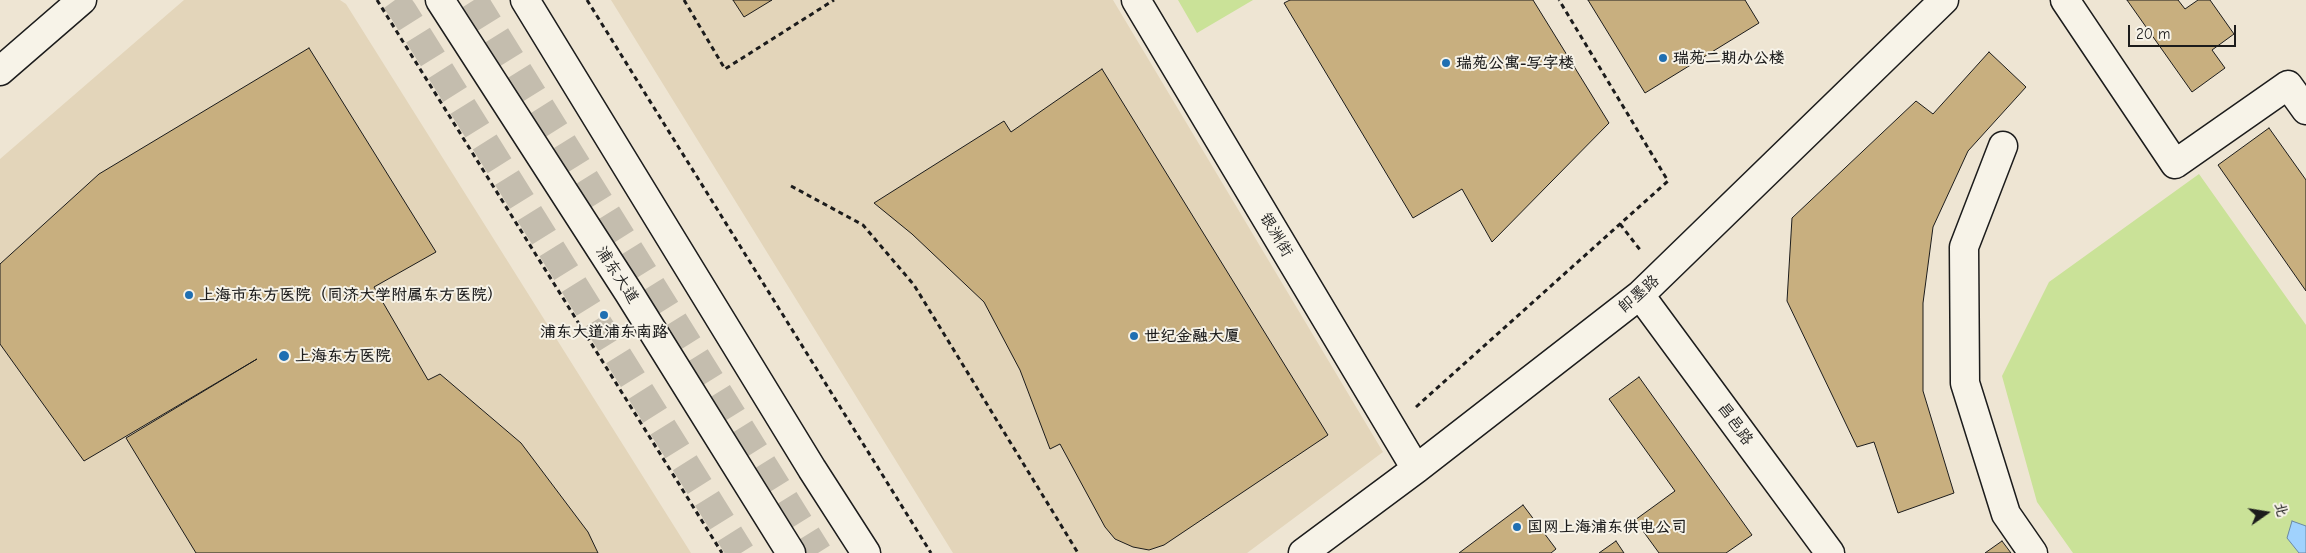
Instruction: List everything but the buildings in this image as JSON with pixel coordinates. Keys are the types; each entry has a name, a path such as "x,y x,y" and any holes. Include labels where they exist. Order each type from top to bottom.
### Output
{"street":[{"path":"0,71 82,0"},
{"name":"浦东大道","path":"440,0 629,293 791,553"},
{"path":"524,0 866,553"},
{"name":"银洲街","path":"1136,0 1416,469"},
{"name":"即墨路","path":"1303,553 1416,469 1640,295 1944,0"},
{"path":"2065,0 2176,164 2288,85 2306,110"},
{"path":"2003,146 1964,247 1966,383 2006,514 2033,553"},
{"name":"昌邑路","path":"1640,295 1830,553"}],"path":[{"path":"376,0 722,553"},
{"path":"587,0 931,553"},
{"path":"684,0 725,70 834,0"},
{"path":"1392,428 1668,181 1559,0"},
{"path":"791,186 863,225 914,285 1078,553"}],"shaded area":[{"name":"上海东方医院","path":"184,0 340,0 346,4 691,553 0,553 0,159"},
{"path":"611,0 1113,0 1383,452 1247,553 953,553"}],"green space":[{"path":"1178,0 1253,0 1197,33"},
{"path":"2199,174 2306,325 2306,553 2073,553 2037,502 2002,376 2049,282"}],"water":[{"path":"2292,521 2306,526 2306,553 2299,553 2287,538"}],"tunnel":[{"path":"395,0 741,553"},
{"path":"474,0 818,553"}],"place":[{"name":"瑞苑二期办公楼","path":"1663,58"},
{"name":"瑞苑公寓-写字楼","path":"1446,63"},
{"name":"上海市东方医院（同济大学附属东方医院）","path":"189,295"},
{"name":"浦东大道浦东南路","path":"604,315"},
{"name":"世纪金融大厦","path":"1134,336"},
{"name":"上海东方医院","path":"284,356"},
{"name":"国网上海浦东供电公司","path":"1517,527"}]}
